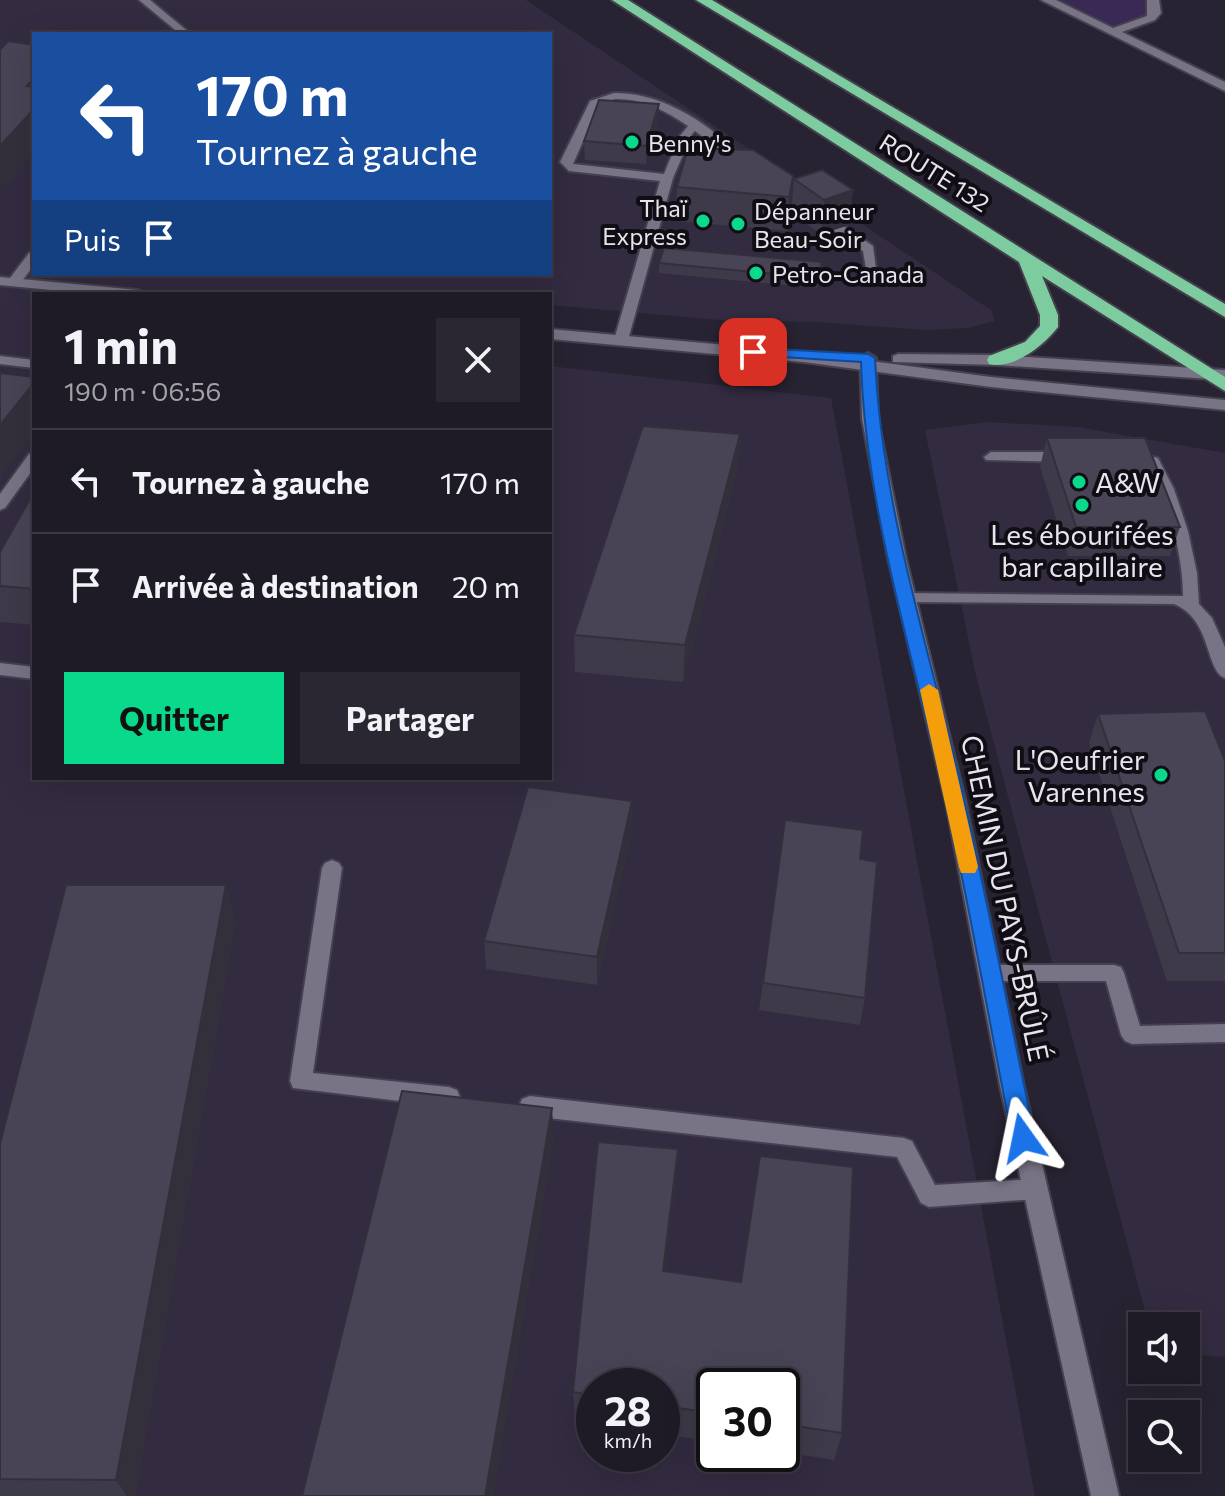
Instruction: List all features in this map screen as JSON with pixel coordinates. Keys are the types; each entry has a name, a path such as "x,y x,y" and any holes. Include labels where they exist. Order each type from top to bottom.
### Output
{"highway":[{"name":"ROUTE 132","path":"619,0 1027,260 1217,375 1225,385"},
{"name":"ROUTE 132","path":"703,0 1219,307"},
{"path":"996,360 1031,346 1049,327 1049,315 1027,260"}],"street":[{"path":"1047,0 1225,87"},
{"path":"1112,32 1151,18 1155,13 1153,0"},
{"path":"7,281 118,292"},
{"path":"552,334 868,362 991,382 1225,405"},
{"path":"868,362 996,360 1217,375"},
{"name":"CHEMIN DU PAYS-BRÛLÉ","path":"868,362 870,419 907,598 956,803 1035,1189 1105,1496"}],"lane":[{"path":"144,0 184,32"},
{"path":"667,178 572,169 566,162 577,146 591,107 607,97 634,96 653,100 754,170"},
{"path":"621,340 667,178 675,169 686,132 693,127"},
{"path":"838,228 869,249 871,266"},
{"path":"7,281 32,258"},
{"path":"0,360 32,364"},
{"path":"991,457 1081,457"},
{"path":"1118,457 1149,459 1162,476 1191,576 1191,604"},
{"path":"0,505 32,460"},
{"path":"907,598 1169,598 1191,604 1201,612 1225,672"},
{"path":"0,669 32,673"},
{"path":"332,868 301,1081 467,1099"},
{"path":"989,973 1114,973 1132,1035 1225,1033"},
{"path":"514,1104 904,1148 929,1196 1035,1189"}],"shaded area":[{"path":"0,0 526,0 991,310 995,321 968,328 925,330 818,322 730,321 552,305 552,292 32,292 32,780 552,780 552,366 831,398 1035,1496 0,1496"},
{"path":"1047,0 1153,0 1155,13 1112,32"},
{"path":"988,422 1078,427 1225,453 1225,1357 1200,1355 1200,1312 1145,1312 976,676 925,430"}],"building":[{"path":"8,41 32,45 32,80 27,86 32,87 32,111 0,146 0,50"},
{"path":"599,100 659,104 646,146 584,141"},
{"path":"688,148 753,150 793,176 789,197 677,187"},
{"path":"822,170 853,190 824,200 794,179"},
{"path":"664,248 822,262 818,278 659,263"},
{"path":"0,373 32,377 32,385 0,425"},
{"path":"643,426 740,434 685,645 574,635"},
{"path":"1047,438 1145,438 1180,527 1076,527"},
{"path":"32,496 32,589 0,586 0,552"},
{"path":"1205,711 1225,761 1225,953 1179,953 1098,714"},
{"path":"528,787 632,801 597,957 484,941"},
{"path":"785,820 863,830 860,859 877,862 865,998 763,983"},
{"path":"66,885 226,885 116,1480 0,1479 0,1144"},
{"path":"402,1091 552,1108 485,1496 302,1496"},
{"path":"598,1142 678,1149 663,1271 741,1282 760,1156 853,1167 842,1433 800,1427 800,1368 696,1368 696,1411 680,1408 680,1368 576,1368 576,1392 573,1392"}],"slow traffic":[{"path":"929,690 968,867"}],"place":[{"name":"Benny's","path":"632,142"},
{"name":"Thaï Express","path":"703,221"},
{"name":"Dépanneur Beau-Soir","path":"738,224"},
{"name":"Petro-Canada","path":"756,273"},
{"name":"A&W","path":"1079,482"},
{"name":"Les ébourifées bar capillaire","path":"1082,505"},
{"name":"L'Oeufrier Varennes","path":"1161,775"}],"route":[{"path":"753,352 868,358 870,419 897,558 956,803 1023,1138"}]}
